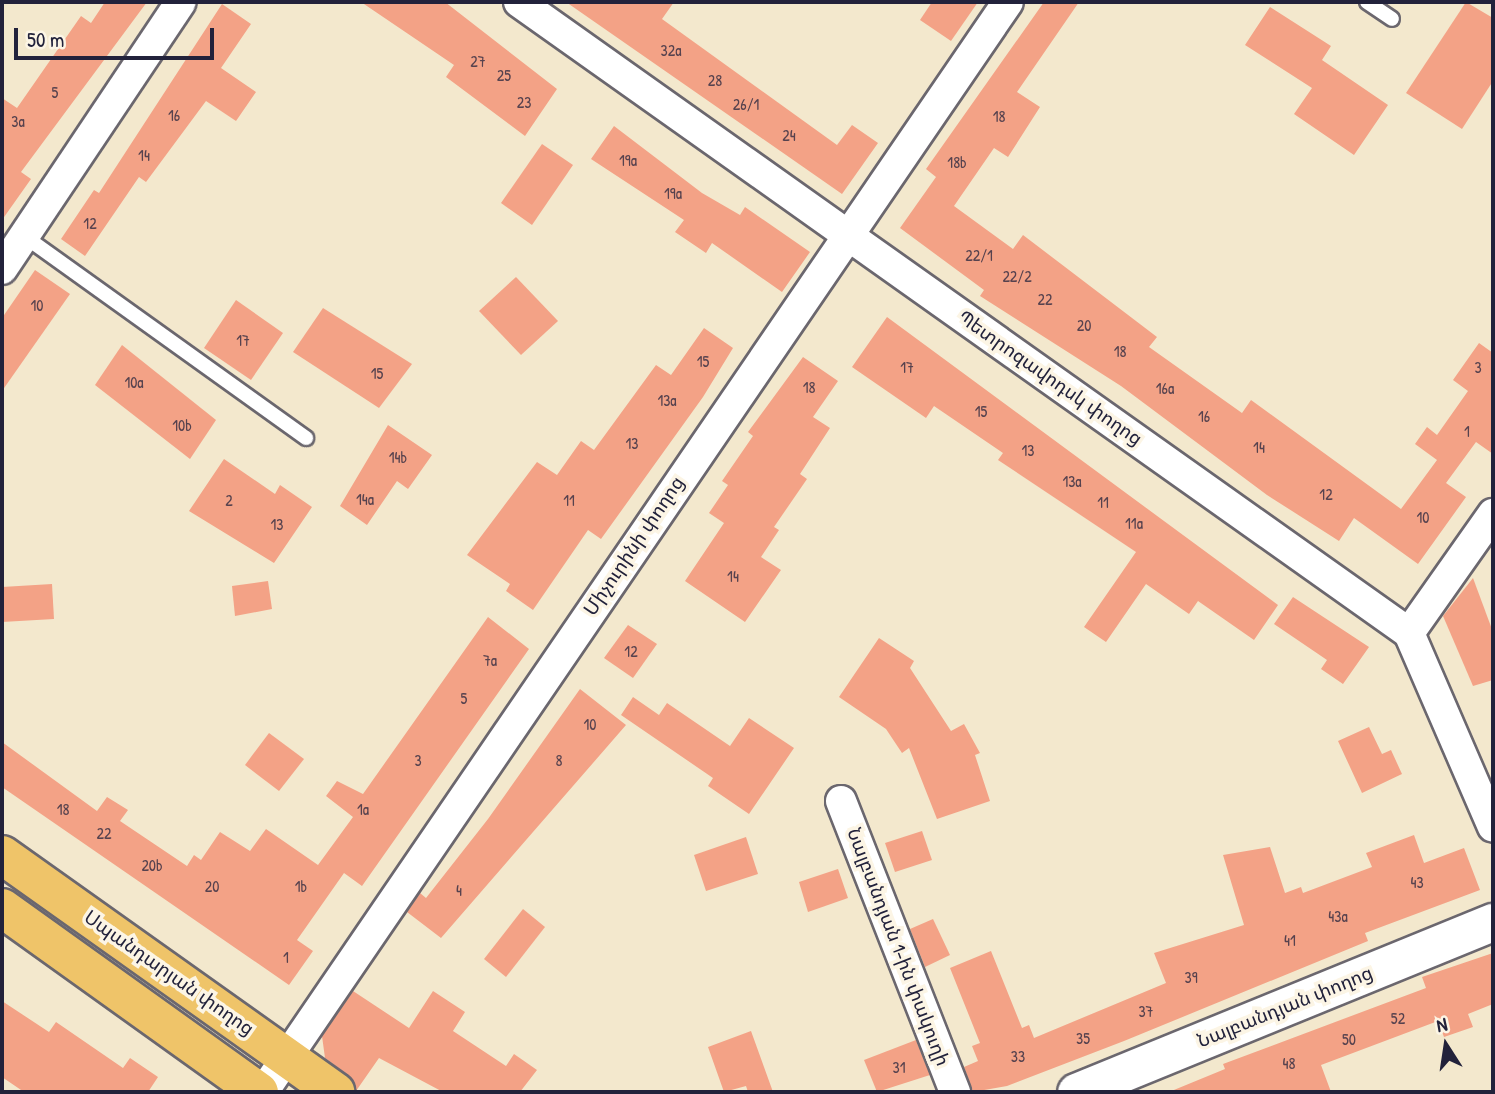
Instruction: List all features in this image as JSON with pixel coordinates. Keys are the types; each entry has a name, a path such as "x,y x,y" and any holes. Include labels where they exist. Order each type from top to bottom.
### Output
{"main road":[{"name":"Սպանդարյան փողոց","path":"2,855 335,1092"},
{"path":"2,908 261,1092"}],"street":[{"path":"2,269 181,2"},
{"name":"Պետրոզավոդսկ փողոց","path":"519,2 1409,633"},
{"name":"Միչուրինի փողոց","path":"261,1092 1008,2"},
{"path":"1493,514 1409,633 1493,827"},
{"name":"Նալբանդյան 1-ին փակուղի","path":"841,801 955,1092"},
{"name":"Նալբանդյան փողոց","path":"1076,1092 1493,922"}],"lane":[{"path":"1367,2 1392,19"},
{"path":"24,236 306,438"}],"building":[{"path":"105,2 147,2 21,172 31,179 2,220 2,98 17,108 81,16 91,23"},
{"path":"361,2 445,2 557,89 525,136 446,77 454,65"},
{"path":"566,2 674,2 662,19 837,145 852,125 878,143 842,194"},
{"path":"932,2 978,2 951,41 920,20"},
{"path":"1044,2 1079,2 1017,92 1040,107 1008,157 994,148 954,206 1013,249 1023,235 1157,337 1149,347 1242,413 1251,400 1401,509 1437,460 1415,444 1427,427 1437,435 1468,391 1453,380 1479,343 1493,353 1493,454 1476,442 1446,483 1466,497 1418,564 1354,518 1339,541 1267,495 1121,386 980,296 984,290 900,228 936,177 926,169"},
{"path":"1466,2 1493,18 1493,81 1462,129 1406,93"},
{"path":"222,4 251,24 221,68 256,92 236,121 206,101 146,182 139,177 85,256 61,239 94,190 99,193"},
{"path":"1270,7 1331,46 1322,60 1388,105 1354,155 1294,114 1312,88 1245,45"},
{"path":"614,126 702,193 740,215 745,207 810,252 782,292 712,243 706,253 675,232 684,220 591,159"},
{"path":"542,144 573,165 532,225 501,203"},
{"path":"35,270 70,294 2,391 2,318"},
{"path":"516,277 558,321 521,355 479,311"},
{"path":"236,300 283,333 251,380 204,348"},
{"path":"323,308 412,364 379,408 293,352"},
{"path":"887,317 1278,605 1254,640 1198,601 1189,614 1146,584 1106,642 1084,627 1136,552 998,460 1003,453 934,406 926,418 852,367"},
{"path":"704,328 733,348 703,397 601,539 588,530 533,610 506,591 510,584 467,555 537,462 557,475 581,441 594,450 656,365 671,375"},
{"path":"122,345 216,420 190,459 95,385"},
{"path":"803,357 838,381 813,417 830,428 800,474 807,479 774,527 779,530 761,557 781,570 745,622 685,581 724,523 709,513 728,485 722,481 753,436 748,432"},
{"path":"388,425 432,455 408,489 397,481 367,525 340,506"},
{"path":"224,459 275,494 280,485 312,507 274,563 189,511"},
{"path":"1473,578 1493,632 1493,680 1473,686 1443,616"},
{"path":"268,581 272,609 235,616 232,586"},
{"path":"52,584 54,619 2,622 2,587"},
{"path":"1293,597 1369,647 1343,684 1321,669 1327,660 1274,624"},
{"path":"488,617 529,649 362,886 344,873 297,940 313,951 289,985 2,787 2,742 97,811 107,797 128,810 120,821 187,866 194,855 201,860 220,832 250,851 266,829 318,865 353,817 326,796 337,781 363,794"},
{"path":"628,625 657,644 633,678 604,658"},
{"path":"879,638 914,661 910,668 951,731 964,724 980,753 975,755 990,801 937,819 909,748 902,753 886,729 839,697"},
{"path":"580,689 626,725 441,938 407,912 420,893 426,898 488,819"},
{"path":"633,697 659,715 667,703 730,746 749,718 794,748 749,814 708,786 713,778 621,715"},
{"path":"1369,727 1382,754 1391,750 1402,774 1362,793 1338,741"},
{"path":"269,733 304,759 279,791 245,765"},
{"path":"922,831 932,860 895,872 885,843"},
{"path":"1414,835 1424,863 1464,848 1480,890 1365,933 1368,941 1124,1041 1007,1086 973,1092 964,1067 978,1061 972,1046 980,1043 950,968 991,951 1022,1028 1029,1025 1034,1038 1166,983 1154,953 1244,925 1223,855 1270,847 1285,893 1301,887 1303,893 1372,867 1366,853"},
{"path":"746,837 758,874 706,891 694,855"},
{"path":"838,869 848,898 808,912 799,882"},
{"path":"523,909 545,927 506,977 484,959"},
{"path":"933,919 950,955 925,967 910,929"},
{"path":"1493,953 1493,1004 1468,1014 1473,1027 1444,1037 1438,1021 1321,1065 1331,1092 1169,1092 1225,1069 1223,1064 1426,988 1422,977"},
{"path":"353,991 409,1028 433,991 465,1012 453,1031 506,1066 514,1054 537,1070 520,1092 443,1092 379,1058 356,1091 348,1075 325,1058 322,1036"},
{"path":"2,1001 49,1032 56,1022 123,1068 130,1058 158,1077 148,1092 24,1092 2,1077"},
{"path":"751,1031 773,1092 748,1092 746,1086 724,1092 708,1047"},
{"path":"916,1040 930,1075 877,1092 864,1060"}]}
